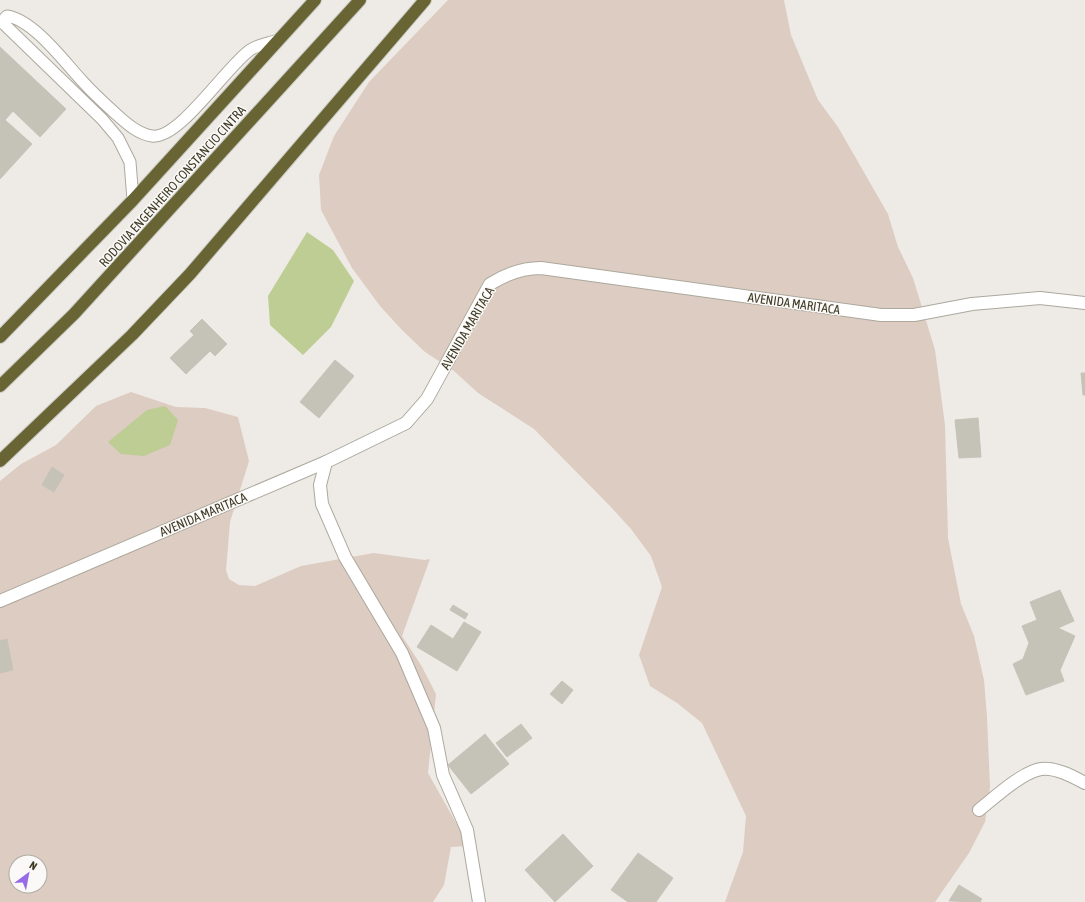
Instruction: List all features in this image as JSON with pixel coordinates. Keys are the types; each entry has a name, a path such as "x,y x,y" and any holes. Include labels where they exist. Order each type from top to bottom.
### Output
{"highway":[{"name":"RODOVIA ENGENHEIRO CONSTANCIO CINTRA","path":"2,333 133,200 315,0"},
{"name":"RODOVIA ENGENHEIRO CONSTANCIO CINTRA","path":"0,386 74,314 360,0"},
{"path":"0,461 132,335 190,274 425,0"}],"street":[{"name":"AVENIDA MARITACA","path":"0,601 326,462 406,423 427,399 490,284 502,277 528,268 541,268 611,277 881,315 914,315 972,304 1040,298 1085,302"},
{"path":"326,462 320,485 322,504 345,557 402,653 429,715 434,728 443,775 467,830 479,902"},
{"path":"979,810 1011,784 1034,771 1050,770 1085,783"}],"lane":[{"path":"133,200 130,162 118,138 102,119 4,24 4,18 7,16 21,21 45,41 85,84 128,125 146,135 157,137 169,132 184,120 251,50 278,40"}],"shaded area":[{"path":"448,0 784,0 791,35 818,100 838,127 888,214 898,247 913,278 935,350 945,425 948,538 961,604 974,636 984,680 990,787 985,822 969,853 935,902 725,902 743,852 746,816 702,723 677,703 650,686 639,655 662,587 651,556 631,529 609,505 534,429 478,393 454,371 425,352 380,306 352,268 321,210 319,175 334,136 369,82"},
{"path":"307,232 333,250 354,281 331,327 303,355 270,325 268,296"},
{"path":"131,392 176,407 205,408 238,417 249,461 230,522 226,570 229,579 239,585 255,586 301,566 374,553 425,560 430,559 402,636 421,665 436,694 428,773 469,846 451,847 444,885 433,902 0,902 0,481 21,464 56,445 96,406"},
{"path":"165,406 178,420 170,445 144,456 121,454 108,442 147,410"}],"building":[{"path":"0,47 66,109 40,137 13,111 5,120 32,144 0,179"},
{"path":"202,319 227,344 215,356 190,331"},
{"path":"194,335 210,351 186,374 170,358"},
{"path":"335,360 354,376 319,418 300,402"},
{"path":"1081,373 1085,373 1085,395 1083,395"},
{"path":"978,418 981,457 959,458 955,420"},
{"path":"52,467 64,475 54,492 42,485"},
{"path":"1060,590 1074,621 1058,628 1075,636 1060,670 1064,681 1026,695 1013,664 1023,659 1029,643 1022,626 1037,620 1030,602"},
{"path":"453,605 468,614 465,619 450,610"},
{"path":"464,622 481,632 457,671 417,647 431,625 453,639"},
{"path":"7,639 13,670 0,673 0,641"},
{"path":"562,681 573,690 562,704 550,694"},
{"path":"521,724 532,738 507,757 496,743"},
{"path":"485,734 509,764 471,794 448,765"},
{"path":"563,834 593,866 555,902 525,870"},
{"path":"638,853 673,878 656,902 628,902 611,890"},
{"path":"959,885 982,899 980,902 949,901"}]}
